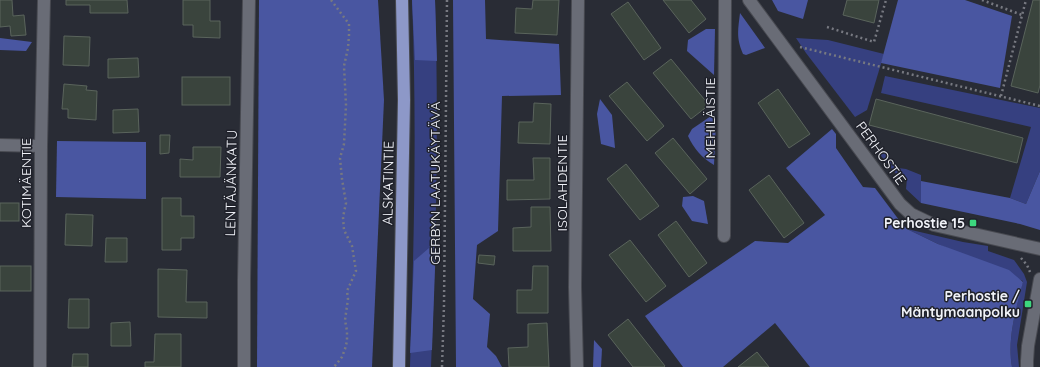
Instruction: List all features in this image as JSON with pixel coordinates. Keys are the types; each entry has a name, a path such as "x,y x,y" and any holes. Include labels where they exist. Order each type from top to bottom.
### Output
{"main road":[{"name":"ALSKATINTIE","path":"399,367 404,100 402,0"}],"street":[{"name":"KOTIMÄENTIE","path":"40,367 41,146 44,0"},
{"name":"LENTÄJÄNKATU","path":"244,367 249,0"},
{"name":"ISOLAHDENTIE","path":"577,367 575,287 578,0"},
{"name":"MEHILÄISTIE","path":"724,236 725,0"},
{"name":"PERHOSTIE","path":"749,0 900,204 911,214 934,225 1040,249"},
{"path":"0,145 41,146"},
{"path":"1027,367 1027,361 1033,341 1036,279"}],"path":[{"path":"331,0 349,24 348,48 344,66 346,105 344,144 340,158 346,203 343,217 344,230 352,246 356,271 347,291 348,299 345,320 347,336 345,349 335,366"},
{"name":"GERBYN LAATUKÄYTÄVÄ","path":"442,367 447,0"},
{"path":"828,26 874,42 886,0"},
{"path":"982,0 1022,15"},
{"path":"1001,96 1026,0"},
{"path":"802,53 797,46 1040,106"},
{"path":"1018,255 1036,279"}],"shaded area":[{"path":"259,0 378,0 384,100 372,367 257,367"},
{"path":"412,0 435,0 437,92 436,184 431,367 410,367 414,184 414,46"},
{"path":"412,0 435,0 437,61 415,60"},
{"path":"453,0 485,0 486,39 559,44 561,95 502,96 498,231 477,245 473,299 490,314 487,347 496,356 502,367 456,367"},
{"path":"772,0 808,0 803,19 778,11"},
{"path":"898,0 965,0 1012,16 1000,88 881,63"},
{"path":"740,13 765,48 746,55 743,54 738,38"},
{"path":"706,29 715,29 714,75 687,51 688,40"},
{"path":"0,38 32,42 26,51 0,50"},
{"path":"796,38 828,40 884,54 867,110 855,117"},
{"path":"885,76 1040,108 1040,171 1026,204 1010,198 1031,127 881,93"},
{"path":"600,99 612,115 615,148 601,144 597,114"},
{"path":"711,116 716,121 714,165 699,153 688,136 692,129"},
{"path":"832,129 836,134 836,148 863,187 875,188 907,229 938,244 1009,270 1023,282 1011,335 1012,367 810,367 775,323 723,367 683,367 645,316 755,241 788,243 825,215 786,168"},
{"path":"57,141 146,142 146,199 56,197"},
{"path":"881,148 898,168 906,169 921,175 921,203 906,189 907,178 897,175 877,151"},
{"path":"1040,171 1040,230 1020,224 921,203 921,181 1010,198 1026,204"},
{"path":"693,196 704,201 708,224 692,221 682,206 683,197"},
{"path":"907,229 963,242 988,246 988,251 1014,260 1024,274 1027,282 1017,345 1019,367 1012,367 1011,335 1023,281"},
{"path":"436,242 432,350 410,353 414,261"},
{"path":"594,340 602,349 601,367 593,367"}],"building":[{"path":"0,0 12,0 13,16 24,15 26,35 11,36 10,26 0,27"},
{"path":"66,0 127,0 128,13 90,13 90,5 66,5"},
{"path":"183,0 210,0 210,21 220,21 220,38 193,37 193,25 183,25"},
{"path":"533,0 559,0 557,35 515,33 516,8 532,9"},
{"path":"663,0 691,0 706,19 689,33"},
{"path":"847,0 879,0 874,23 843,15"},
{"path":"1033,0 1040,0 1040,85 1038,93 1011,86"},
{"path":"628,2 661,48 644,60 611,14"},
{"path":"64,36 90,37 89,66 63,65"},
{"path":"138,58 139,77 108,78 108,59"},
{"path":"671,59 709,105 691,119 653,73"},
{"path":"182,77 230,77 230,105 182,105"},
{"path":"627,82 664,126 647,141 609,96"},
{"path":"64,84 87,86 86,90 97,91 96,120 68,118 68,109 62,109"},
{"path":"778,89 810,134 789,148 758,103"},
{"path":"876,99 1023,138 1017,163 869,125"},
{"path":"534,103 551,104 550,144 518,143 519,122 533,122"},
{"path":"138,109 139,132 113,133 113,110"},
{"path":"160,135 170,135 169,153 160,154"},
{"path":"673,138 707,179 690,194 655,153"},
{"path":"193,147 221,147 220,177 180,177 180,159 193,160"},
{"path":"533,158 550,158 550,199 507,200 507,180 534,180"},
{"path":"626,164 659,206 640,220 607,179"},
{"path":"769,175 804,223 784,238 749,190"},
{"path":"162,198 181,198 181,216 194,216 194,238 181,238 181,250 162,250"},
{"path":"0,203 19,203 19,221 0,221"},
{"path":"531,207 550,207 551,251 513,251 513,228 531,227"},
{"path":"66,214 93,215 92,246 65,245"},
{"path":"676,221 707,263 689,277 658,235"},
{"path":"106,238 127,238 127,262 105,262"},
{"path":"630,240 666,286 646,302 609,255"},
{"path":"479,255 495,256 494,265 478,263"},
{"path":"0,266 31,266 31,291 0,291"},
{"path":"533,266 548,266 548,313 517,313 517,290 532,290"},
{"path":"158,269 187,270 186,302 207,302 207,318 158,317"},
{"path":"69,299 89,299 89,328 68,328"},
{"path":"628,319 665,366 664,367 633,367 608,335"},
{"path":"130,322 131,346 111,346 111,323"},
{"path":"547,323 549,367 509,367 508,348 528,347 528,324"},
{"path":"155,334 181,334 181,367 145,367 145,362 154,362"},
{"path":"757,352 769,367 738,367"},
{"path":"73,354 88,354 88,367 72,367"}],"place":[{"name":"Perhostie 15","path":"973,223"},
{"name":"Perhostie / Mäntymaanpolku","path":"1028,304"}]}
